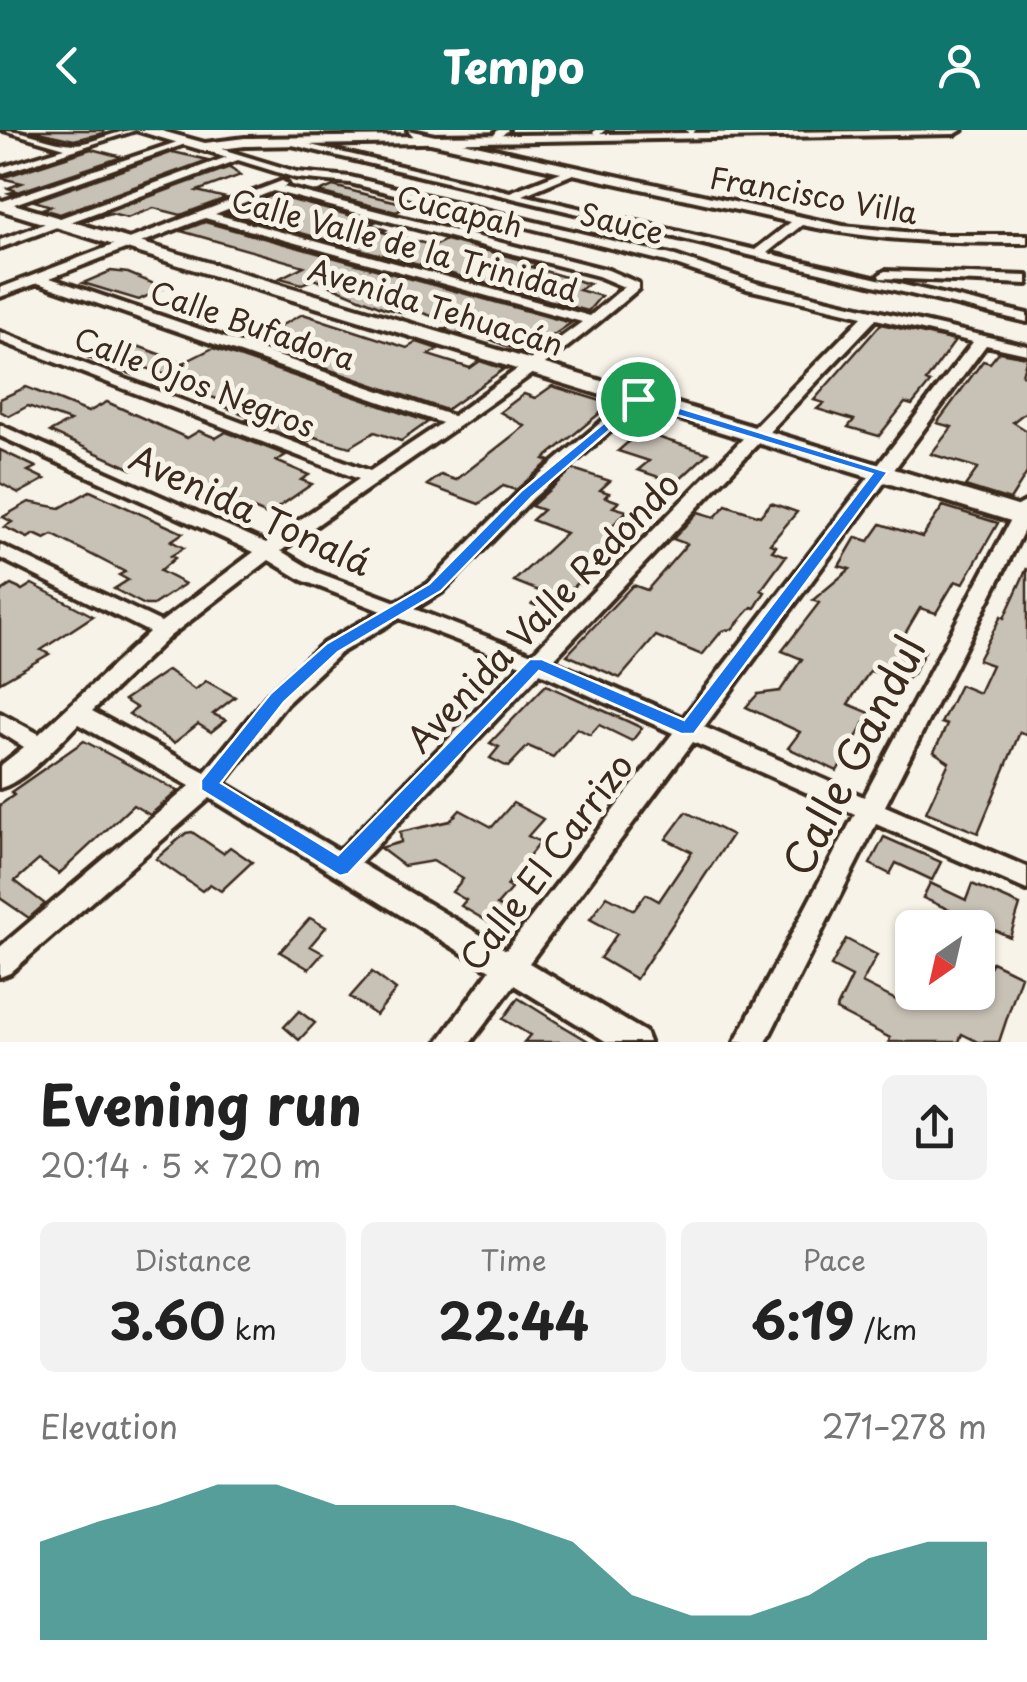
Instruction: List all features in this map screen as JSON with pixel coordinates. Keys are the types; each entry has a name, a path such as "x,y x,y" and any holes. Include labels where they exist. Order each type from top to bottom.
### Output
{"street":[{"path":"8,130 74,146"},
{"path":"0,170 132,130"},
{"path":"142,130 205,147 241,149"},
{"path":"0,244 241,149 282,141 501,132 955,130"},
{"path":"205,147 228,134 241,149"},
{"name":"Francisco Villa","path":"417,134 798,222 887,236 1027,239"},
{"path":"282,141 1027,318"},
{"path":"0,205 186,142"},
{"name":"Sauce","path":"241,149 296,175 350,180 671,260 752,286 1027,350"},
{"path":"16,156 32,160"},
{"path":"513,194 570,172"},
{"path":"0,293 272,188 296,175"},
{"name":"Cucapah","path":"272,188 603,273 633,286 594,321"},
{"name":"Avenida Tehuacán","path":"0,205 1025,513"},
{"name":"Calle Valle de la Trinidad","path":"204,214 594,321"},
{"path":"756,254 798,222"},
{"path":"833,272 1027,280"},
{"name":"Calle Bufadora","path":"36,278 452,422"},
{"path":"1000,311 1027,302"},
{"name":"Avenida Valle Redondo","path":"340,868 874,313"},
{"path":"0,779 43,747 163,631 370,477 594,321"},
{"name":"Calle Ojos Negros","path":"0,336 370,477"},
{"name":"Calle El Carrizo","path":"453,1042 982,340"},
{"path":"0,964 208,785 278,698 332,648 449,576 526,494 638,399"},
{"name":"Avenida Tonalá","path":"0,430 268,551 309,576 536,663 1027,880"},
{"name":"Calle Gandul","path":"750,1042 1025,513"},
{"path":"0,551 163,631"},
{"path":"78,712 208,785 634,1042"},
{"path":"0,721 43,747"}],"building":[{"path":"29,130 103,130 104,133 74,140"},
{"path":"91,149 122,157 12,194 9,193 17,191 8,188 22,183 1,178"},
{"path":"173,152 208,160 60,214 42,209 51,206 34,201"},
{"path":"230,167 241,175 197,191 226,198 181,215 154,208 127,218 111,214 83,221"},
{"path":"333,186 411,205 396,212 319,192"},
{"path":"273,195 375,222 371,224 386,230 382,232 434,246 446,240 537,264 531,267 589,284 579,290 601,296 588,311 227,213"},
{"path":"205,222 571,323 526,354 467,330 460,335 442,329 460,326 412,309 405,313 384,308 314,279 302,284 280,278 304,266 181,231"},
{"path":"111,271 128,273 164,288 139,300 83,283"},
{"path":"303,314 407,348 417,342 438,349 428,355 470,368 480,361 504,369 446,410 249,342"},
{"path":"881,324 955,341 926,381 930,383 912,405 905,403 879,436 848,427 854,420 817,409 824,403 814,400"},
{"path":"124,341 183,363 213,348 428,422 401,441 375,432 350,447 315,437 305,443 246,420 251,417 190,389 197,386 147,368 133,375 89,358"},
{"path":"999,352 1027,357 1022,375 1027,377 1027,411 1013,422 1027,431 1027,473 1010,500 965,486 978,468 931,454 952,427 937,423 983,361 990,363"},
{"path":"552,386 611,404 544,459 550,461 516,490 503,486 479,504 427,485 441,475 456,480 525,426 500,412 524,394 535,398"},
{"path":"26,387 88,412 107,402 187,438 199,431 216,438 226,432 286,455 276,461 309,475 301,480 312,484 267,515 218,493 207,501 177,489 189,481 185,476 148,460 132,469 50,432 70,421 28,406 9,416 0,411 0,399"},
{"path":"647,433 708,453 676,483 638,470 649,461 618,451 634,437 640,439"},
{"path":"0,450 36,467 28,471 45,479 19,493 0,483"},
{"path":"573,469 610,481 600,490 609,493 605,497 619,502 613,507 627,511 606,532 625,539 582,585 577,583 548,611 532,604 544,593 514,581 566,533 532,520 543,510 531,506"},
{"path":"90,491 183,533 171,541 184,548 171,556 175,558 160,571 185,584 153,605 145,605 114,589 128,580 119,575 125,572 53,535 45,539 34,534 28,538 4,527 12,522 3,517 29,502 60,508"},
{"path":"771,503 797,512 770,544 776,546 772,551 786,556 761,590 765,592 755,608 732,629 722,631 702,655 656,636 620,678 567,655 633,585 647,590 687,544 673,539 698,512 715,517 726,505 760,516"},
{"path":"943,506 998,523 963,584 955,581 936,613 920,608 900,642 925,651 913,674 907,679 870,671 848,704 870,713 837,771 788,748 800,732 746,707 758,694 780,691 802,659 782,651 819,603 813,600 850,569 839,566 856,537 869,541 881,524 922,537"},
{"path":"1027,568 1027,735 1020,732 978,833 926,812 949,762 934,752 947,725 941,723 960,685 979,693 992,665 978,660 1001,616 1004,618"},
{"path":"32,584 93,616 41,650 49,654 0,682 0,592 11,585 22,590"},
{"path":"168,670 195,690 206,681 235,697 213,714 226,720 211,732 198,724 174,743 129,714 137,708 124,700"},
{"path":"546,685 642,728 632,741 599,725 590,735 577,728 553,757 528,746 508,767 490,758 499,747 490,743"},
{"path":"84,741 178,791 150,815 133,805 59,874 39,860 15,881 45,904 29,918 0,898 0,805 14,795 11,792"},
{"path":"513,803 543,819 528,836 540,842 513,876 507,886 511,889 497,905 514,915 502,930 461,906 466,900 452,892 463,879 433,861 404,866 380,848 401,842 400,832 450,821 460,810 492,827"},
{"path":"686,812 732,835 636,979 600,958 617,934 590,919 607,896 634,910 646,894 659,901 692,852 666,839"},
{"path":"192,832 223,853 230,847 252,862 221,891 210,884 202,891 156,859"},
{"path":"884,837 941,862 932,880 896,863 890,874 870,864"},
{"path":"930,883 966,900 972,884 1020,905 1010,937 995,930 995,910 950,910 923,898"},
{"path":"310,918 326,927 310,946 323,953 309,969 280,952"},
{"path":"846,939 877,955 862,983 895,1000 895,1010 995,1010 995,963 1021,976 999,1042 978,1042 962,1034 959,1042 889,1042 890,1038 836,1010 852,977 831,966"},
{"path":"372,972 396,990 376,1015 350,997"},
{"path":"518,998 590,1042 524,1042 530,1035 503,1019"},
{"path":"299,1011 315,1023 299,1040 284,1027"}],"route":[{"path":"638,399 881,472 688,729 536,663 340,868 208,785 278,698 332,648 435,588 526,494 638,399"}]}
